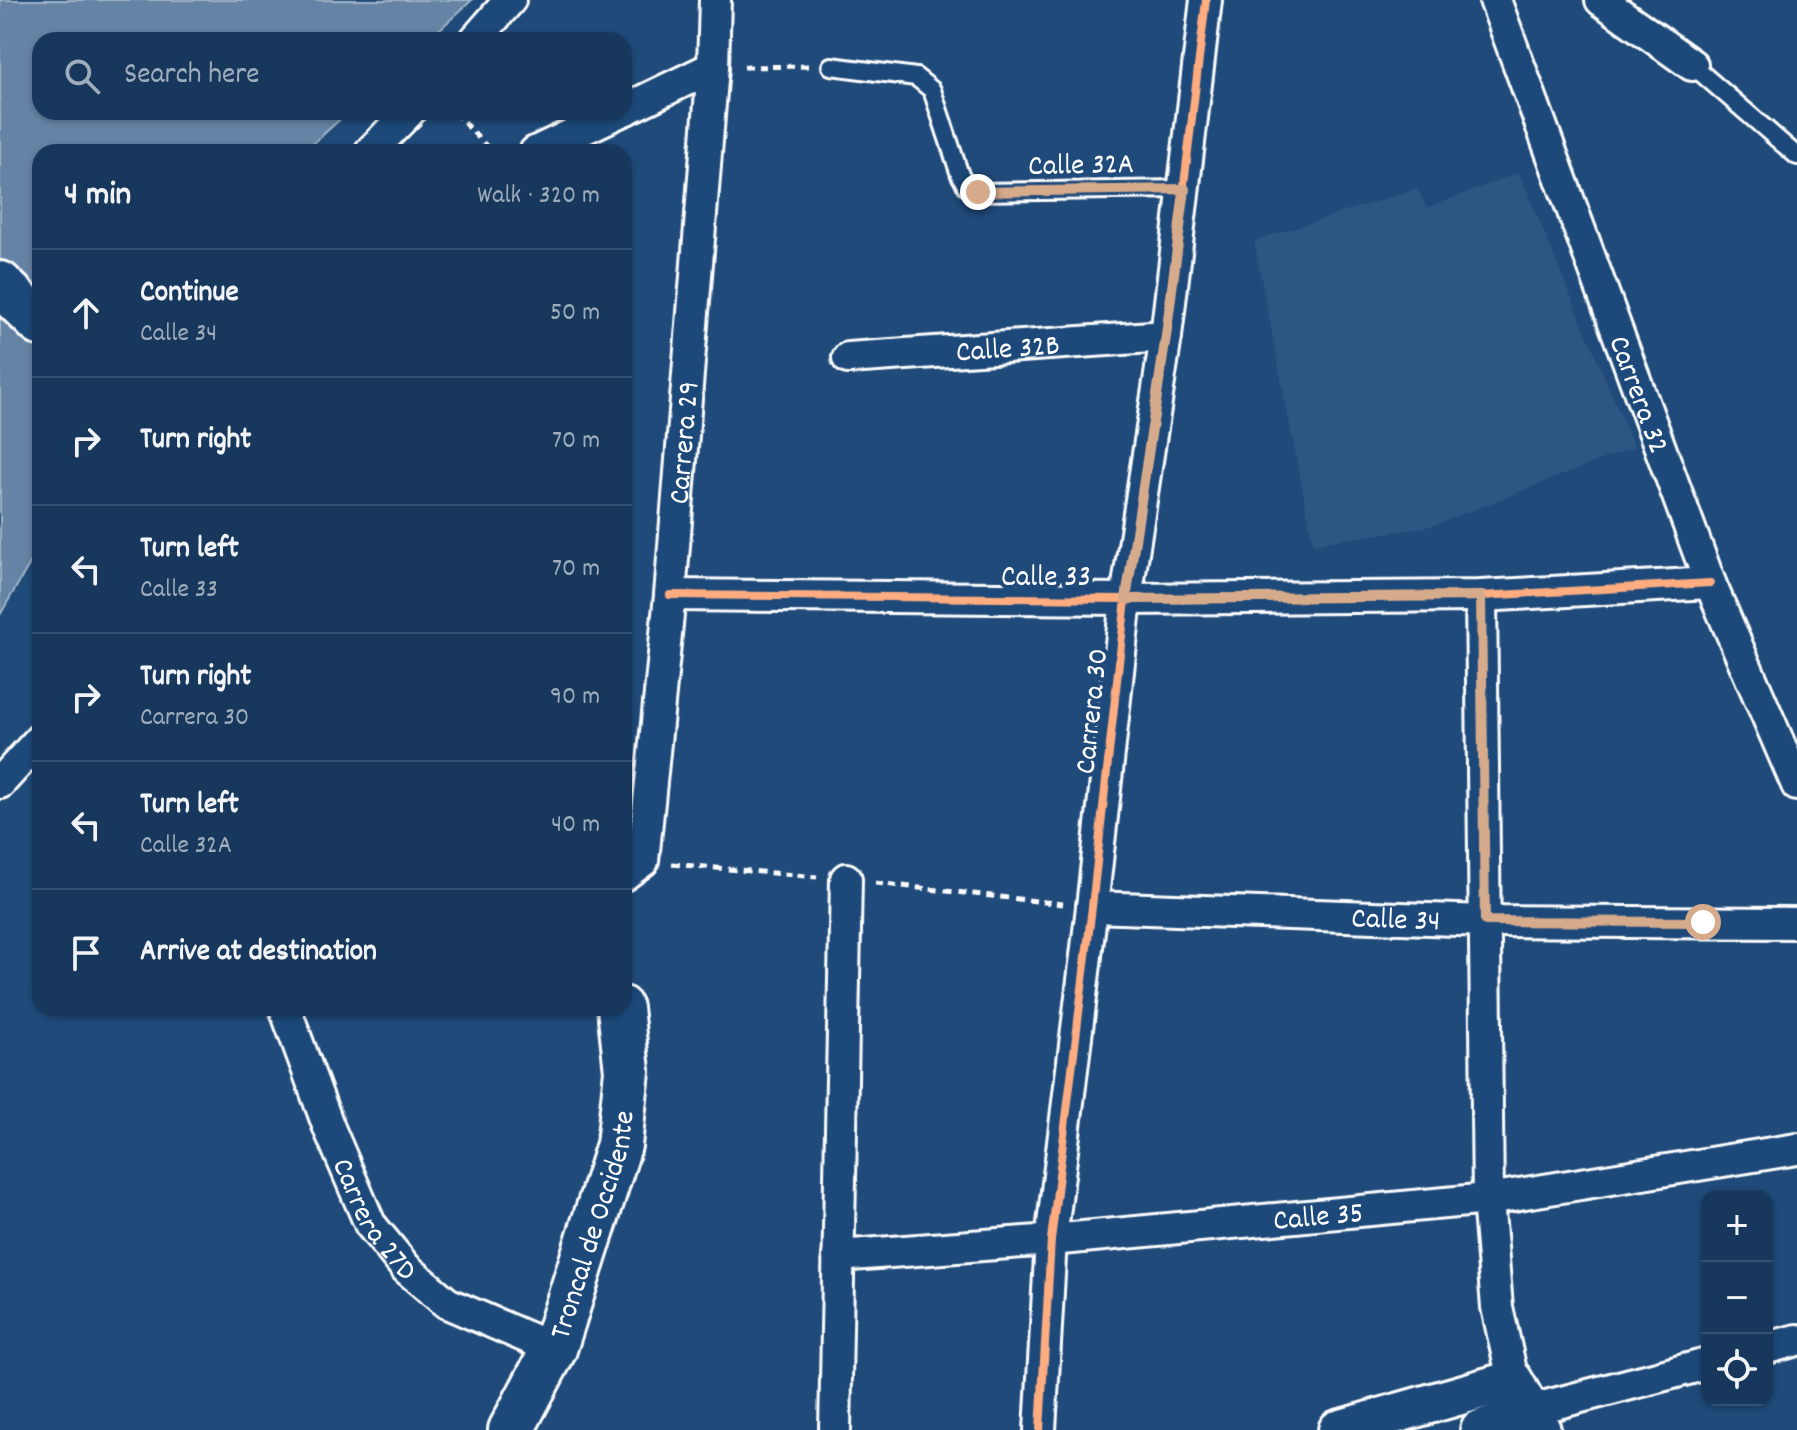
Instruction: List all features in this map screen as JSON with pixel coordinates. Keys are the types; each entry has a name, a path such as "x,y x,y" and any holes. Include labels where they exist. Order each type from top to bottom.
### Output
{"main road":[{"path":"0,284 32,315"},
{"name":"Troncal de Occidente","path":"511,1430 554,1349 619,1145 627,1071 621,1016"}],"street":[{"path":"482,32 510,0"},
{"name":"Carrera 29","path":"632,869 643,861 670,595 713,67 715,0"},
{"name":"Carrera 30","path":"1040,1430 1051,1240 1126,599 1166,336 1206,0"},
{"name":"Carrera 32","path":"1495,0 1710,583 1797,785"},
{"path":"1601,0 1692,65"},
{"path":"632,106 713,67"},
{"path":"378,144 401,120"},
{"path":"552,144 603,120"},
{"name":"Calle 32B","path":"848,358 1166,336"},
{"name":"Calle 33","path":"670,595 1126,599 1481,596 1710,583"},
{"path":"1481,596 1488,1199 1497,1307 1528,1407"},
{"path":"0,783 32,748"},
{"path":"835,1430 846,879"},
{"name":"Calle 34","path":"1092,907 1485,921 1797,923"},
{"name":"Carrera 27D","path":"288,1016 329,1128 370,1224 406,1268 447,1303 554,1349"},
{"name":"Calle 35","path":"838,1256 1051,1240 1488,1199 1797,1149"},
{"path":"1773,1346 1797,1340"},
{"path":"1338,1430 1528,1407 1701,1365"},
{"path":"1480,1430 1528,1407"}],"lane":[{"path":"1692,65 1797,156"},
{"name":"Calle 32A","path":"831,66 916,77 932,90 960,175 967,187 978,192 1185,189"}],"path":[{"path":"713,67 831,66"},
{"path":"462,120 484,144"}],"shaded area":[{"path":"0,0 472,0 437,32 32,32 32,120 339,120 313,144 32,144 32,560 0,615"},
{"path":"1519,172 1634,447 1432,526 1313,544 1254,241 1417,188 1427,208"}],"cycle path":[{"path":"1040,1430 1051,1240 1126,599 1166,336 1206,0"},
{"path":"670,595 1126,599 1481,596 1710,583"}],"route":[{"path":"978,192 1185,189 1126,599 1481,596 1485,921 1703,922"}]}
